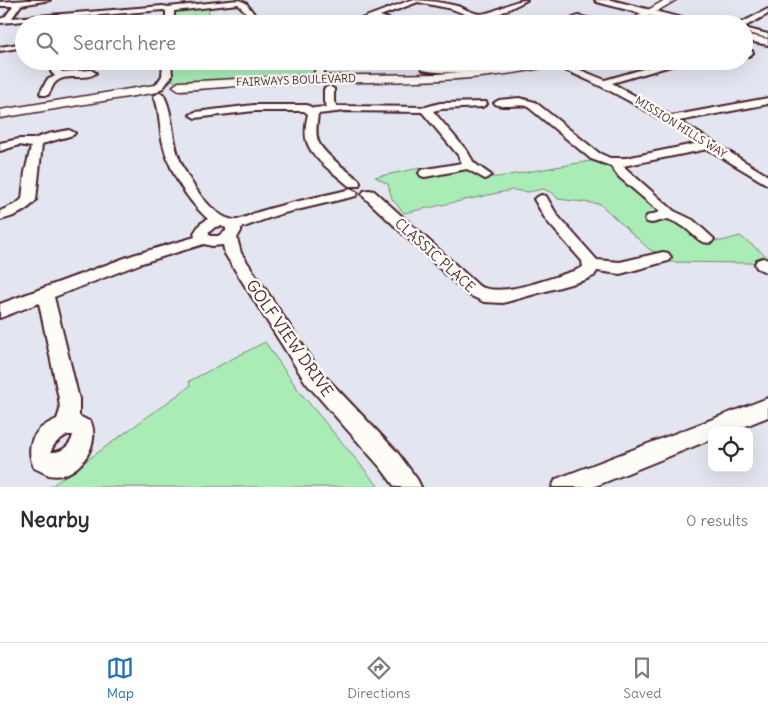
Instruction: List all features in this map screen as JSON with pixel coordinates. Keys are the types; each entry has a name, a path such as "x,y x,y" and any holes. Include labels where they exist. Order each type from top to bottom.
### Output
{"main road":[{"path":"600,0 653,11"},
{"path":"610,0 666,15"},
{"path":"672,15 670,14 673,0"},
{"path":"753,38 768,42"}],"street":[{"path":"0,4 18,4 47,0"},
{"path":"375,15 418,0 474,15"},
{"path":"432,3 440,0"},
{"path":"483,15 494,13 524,0"},
{"path":"645,15 673,0"},
{"path":"80,15 169,9 240,1 251,15"},
{"path":"5,19 18,4"},
{"path":"169,9 169,15"},
{"path":"648,15 653,11"},
{"path":"753,19 768,11"},
{"path":"753,32 768,36"},
{"path":"0,48 15,46"},
{"path":"58,70 56,73 61,76"},
{"name":"GOLF VIEW DRIVE","path":"167,70 166,134 173,158 218,234 313,377 389,460 409,487"},
{"path":"327,70 324,82 328,102 334,109"},
{"name":"FAIRWAYS BOULEVARD","path":"0,114 50,104 257,80 324,82 474,76 514,70"},
{"name":"MISSION HILLS WAY","path":"577,70 604,83 669,120 767,180"},
{"path":"604,83 645,70"},
{"path":"45,92 50,82 61,76 91,73"},
{"path":"499,103 535,101 595,156 604,161 616,163 709,145"},
{"path":"669,120 768,101"},
{"path":"195,115 267,108 302,107 312,111 412,107 426,110 440,106 482,104"},
{"path":"426,110 463,154 469,165 484,175"},
{"path":"0,310 138,259 169,251 218,234 276,211 352,188 320,154 313,143 311,131 314,115 312,111"},
{"path":"0,147 24,142 34,143 52,136 69,133"},
{"path":"0,216 21,207 29,200 31,172 37,148 34,143"},
{"path":"616,163 623,174 670,214 688,223 707,239"},
{"path":"425,173 469,165"},
{"name":"CLASSIC PLACE","path":"352,188 358,195 369,194 473,290 484,296 503,297 579,276 590,271 592,265"},
{"path":"541,199 551,217 586,255 592,265 620,268 663,257"},
{"path":"652,219 670,214"},
{"path":"45,293 69,399 70,410 66,425"},
{"path":"564,487 768,407"}],"green space":[{"path":"208,5 209,15 174,15 174,10"},
{"path":"172,70 317,70 315,74 307,76 246,78 180,84 172,80"},
{"path":"596,160 611,166 658,209 655,222 670,220 679,222 704,240 722,241 740,236 768,257 768,260 750,263 669,262 659,253 650,250 600,204 558,199 553,193 543,189 528,192 512,190 404,213 392,199 388,184 375,177 420,168 426,176 466,169 474,171 481,177 498,177"},
{"path":"265,342 299,391 379,487 50,487 190,386 189,381"}]}
